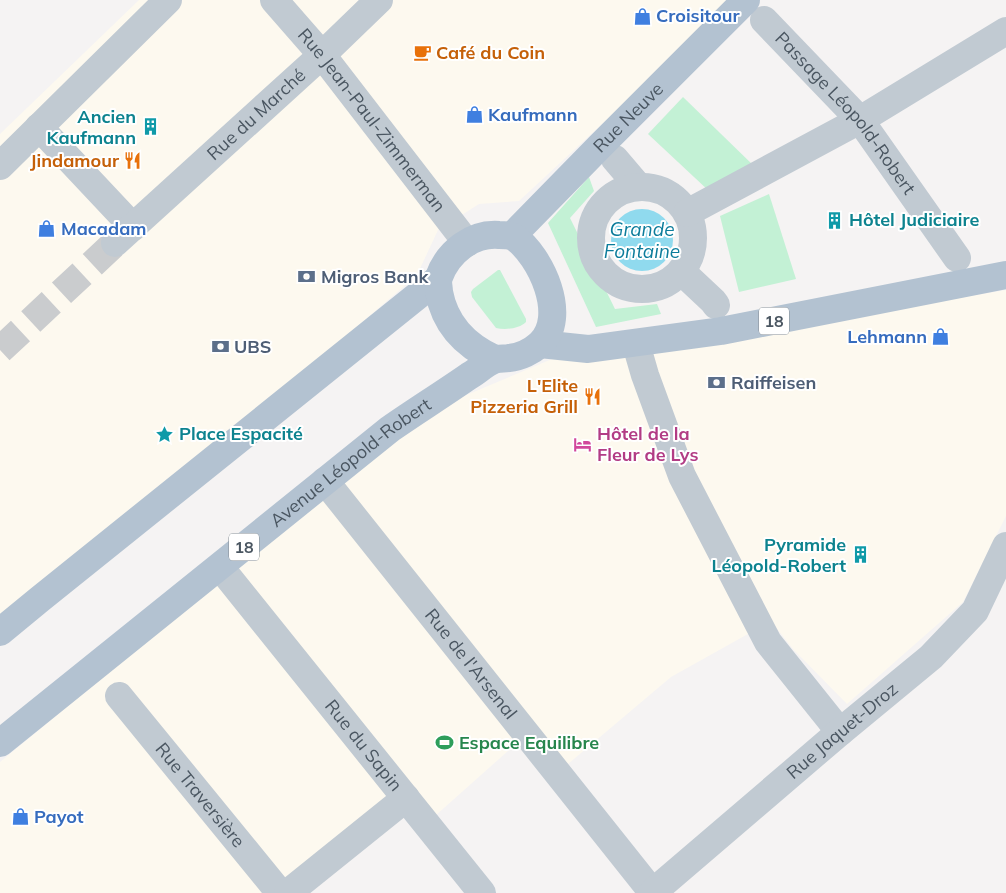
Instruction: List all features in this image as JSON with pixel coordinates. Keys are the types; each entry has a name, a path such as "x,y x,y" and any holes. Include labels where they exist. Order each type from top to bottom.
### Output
{"main road":[{"name":"Rue Neuve","path":"512,236 746,0"},
{"path":"0,632 47,592 438,280 444,266 454,253 467,243 481,236 496,234 512,236 527,249 538,265 546,282 550,298 552,315 549,332 540,344"},
{"name":"18","path":"495,359 512,358 540,344 588,349 721,331 1006,275"},
{"path":"438,280 440,299 447,317 458,333 468,344 481,353 495,359"},
{"name":"Avenue Léopold-Robert","path":"0,743 390,429 495,359"}],"street":[{"path":"0,166 168,0"},
{"name":"Rue Jean-Paul-Zimmerman","path":"274,0 322,55 467,243"},
{"name":"Rue du Marché","path":"39,127 124,235 322,55 379,0"},
{"name":"Passage Léopold-Robert","path":"764,20 860,120 957,258"},
{"path":"687,213 860,120 1006,31"},
{"path":"615,159 638,186"},
{"path":"638,186 666,192 678,201 687,213 692,227 693,243 689,258 681,271 668,282 653,288 636,288 620,284 606,275 596,261 591,244 592,228 597,213 608,199 622,191 638,186"},
{"path":"681,271 716,305"},
{"path":"636,344 644,376 682,476 768,642 840,732"},
{"name":"Rue de l'Arsenal","path":"325,481 653,893"},
{"name":"Rue Jaquet-Droz","path":"653,893 840,732 931,657 975,611 1006,546"},
{"name":"Rue du Sapin","path":"220,567 482,893"},
{"name":"Rue Traversière","path":"119,696 274,890"},
{"path":"274,890 406,798"}],"shaded area":[{"path":"139,0 733,0 713,21 519,201 479,204 438,230 417,275 0,633 0,134"},
{"path":"1006,290 1006,516 963,602 847,704 793,649 771,621 671,677 568,764 536,726 435,816 423,799 305,893 0,893 0,762 426,412 564,354 652,349"}],"green space":[{"path":"683,97 755,167 709,191 648,134"},
{"path":"589,177 594,191 570,218 615,309 657,304 661,314 596,327 548,223"},
{"path":"769,194 796,279 739,292 720,216"},
{"path":"500,270 526,319 526,322 516,328 496,328 472,297 471,292 473,289"}],"water":[{"name":"Grande Fontaine","path":"642,209 654,212 664,218 670,228 673,240 670,252 664,262 654,268 642,271 630,268 620,262 614,252 611,240 614,228 620,218 630,212"}],"tunnel":[{"path":"0,350 115,243"}],"place":[{"name":"Croisitour","path":"642,16"},
{"name":"Café du Coin","path":"422,53"},
{"name":"Kaufmann","path":"474,115"},
{"name":"Ancien Kaufmann","path":"150,127"},
{"name":"Jindamour","path":"133,161"},
{"name":"Hôtel Judiciaire","path":"835,220"},
{"name":"Macadam","path":"47,229"},
{"name":"Migros Bank","path":"307,277"},
{"name":"Lehmann","path":"941,337"},
{"name":"UBS","path":"220,347"},
{"name":"Raiffeisen","path":"717,383"},
{"name":"L'Elite Pizzeria Grill","path":"592,396"},
{"name":"Place Espacité","path":"165,434"},
{"name":"Hôtel de la Fleur de Lys","path":"583,444"},
{"name":"Pyramide Léopold-Robert","path":"860,555"},
{"name":"Espace Equilibre","path":"445,743"},
{"name":"Payot","path":"20,817"}]}
